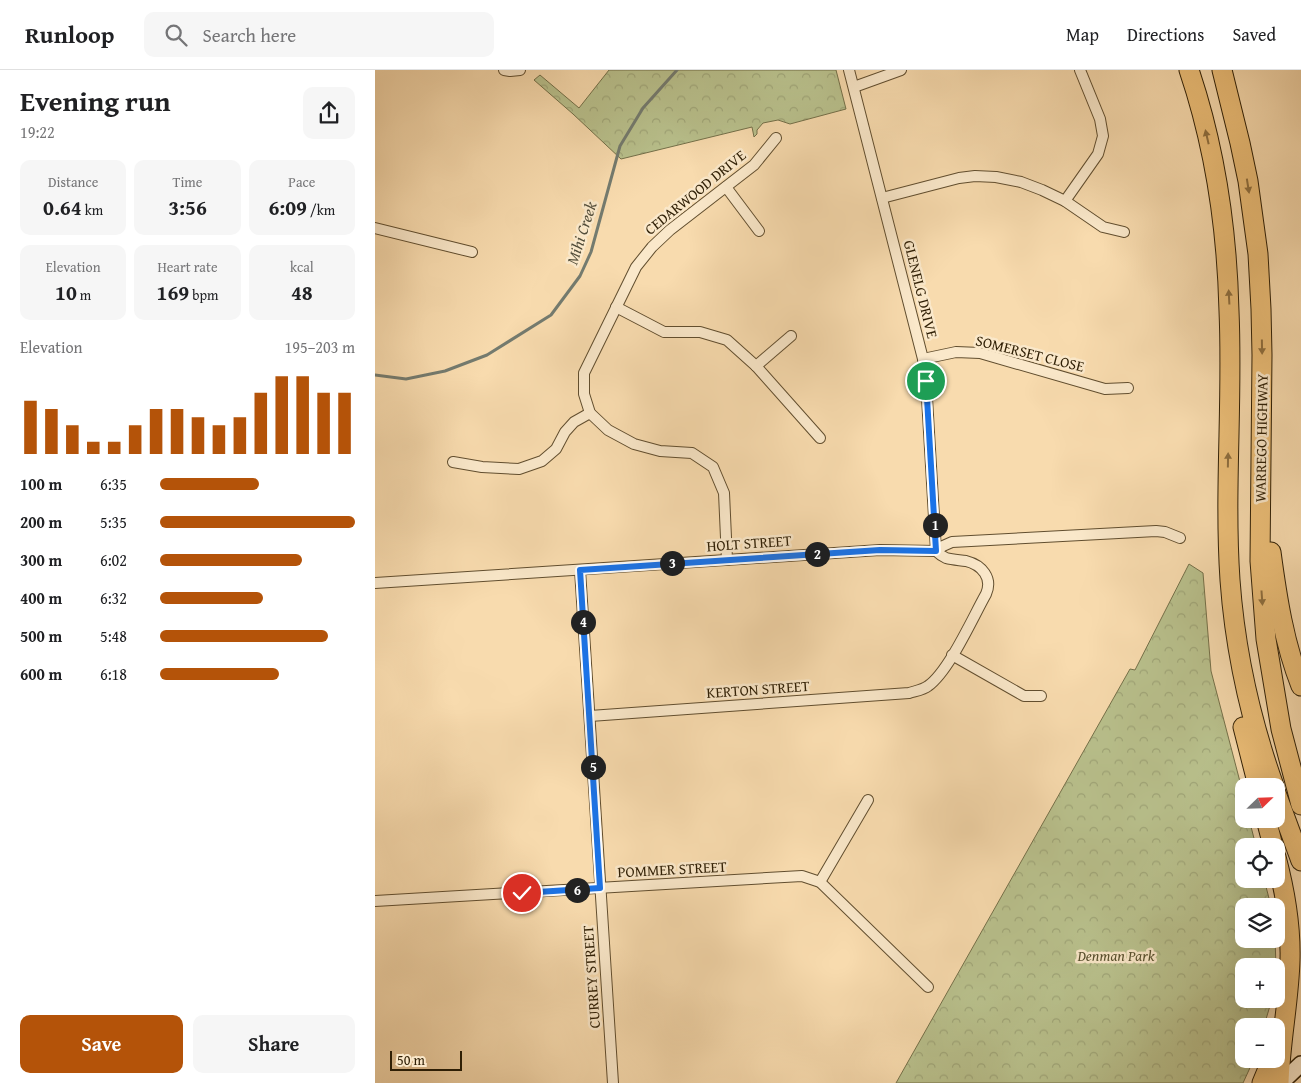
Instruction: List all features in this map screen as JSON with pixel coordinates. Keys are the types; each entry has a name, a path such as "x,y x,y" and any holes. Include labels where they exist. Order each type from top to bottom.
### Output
{"highway":[{"path":"1189,70 1211,154 1224,231 1230,352 1228,465 1231,581 1249,698 1271,778"},
{"name":"WARREGO HIGHWAY","path":"1222,70 1241,143 1258,254 1262,355 1260,561 1266,640 1281,729 1301,806"},
{"path":"1260,497 1269,521 1275,582 1281,616 1289,650 1301,686"},
{"path":"1229,542 1221,568 1226,628 1235,690 1256,778"},
{"path":"1285,817 1301,861"},
{"path":"1283,888 1290,940 1289,979 1283,1018"},
{"path":"1262,1083 1268,1068"},
{"path":"1280,1068 1280,1083"}],"main road":[{"path":"1280,1083 1301,1064"}],"street":[{"path":"505,70 520,70"},
{"name":"GLENELG DRIVE","path":"849,70 923,359 926,381 936,551"},
{"path":"854,87 901,70"},
{"path":"1065,201 1098,154 1103,136 1100,119 1080,70"},
{"name":"CEDARWOOD DRIVE","path":"590,413 584,394 584,373 636,267 651,247 670,230 754,165 776,138"},
{"path":"882,198 959,178 975,176 996,177 1021,182 1042,190 1065,201 1103,227 1124,232"},
{"path":"726,187 759,231"},
{"path":"375,228 472,252"},
{"path":"616,307 664,332 701,332 727,340 756,366 821,438"},
{"path":"756,366 791,336"},
{"name":"SOMERSET CLOSE","path":"923,359 956,352 980,353 1105,389 1129,388"},
{"path":"453,462 482,467 519,469 542,461 555,449 565,432 574,422 590,413 608,430 634,444 660,451 691,453 713,467 724,493 727,560"},
{"name":"HOLT STREET","path":"375,583 888,550 936,551 952,542 1122,532 1159,531 1181,538"},
{"path":"936,551 947,558 977,565 985,572 987,579 987,590 952,655 1024,696 1041,696"},
{"name":"CURREY STREET","path":"580,570 613,1083"},
{"name":"KERTON STREET","path":"590,716 909,694 927,687 939,675 952,655"},
{"path":"868,800 819,882 927,986"},
{"name":"POMMER STREET","path":"375,901 802,876 819,882"}],"green space":[{"path":"609,70 836,70 846,109 790,124 778,120 763,123 754,137 752,127 621,159 534,80 540,75 579,108"},
{"name":"Denman Park","path":"1189,564 1203,573 1211,671 1239,778 1235,778 1235,828 1251,828 1254,838 1235,838 1235,888 1266,888 1269,898 1235,898 1235,948 1275,948 1276,958 1235,958 1235,1008 1269,1008 1266,1018 1235,1018 1235,1068 1250,1068 1243,1083 896,1083 1130,669 1135,670"}],"waterway":[{"name":"Mihi Creek","path":"375,375 406,379 445,371 487,355 551,315 580,276 591,252 620,146 643,108 677,70"}],"route":[{"path":"522,893 600,888 580,570 880,550 936,551 926,381"}]}
